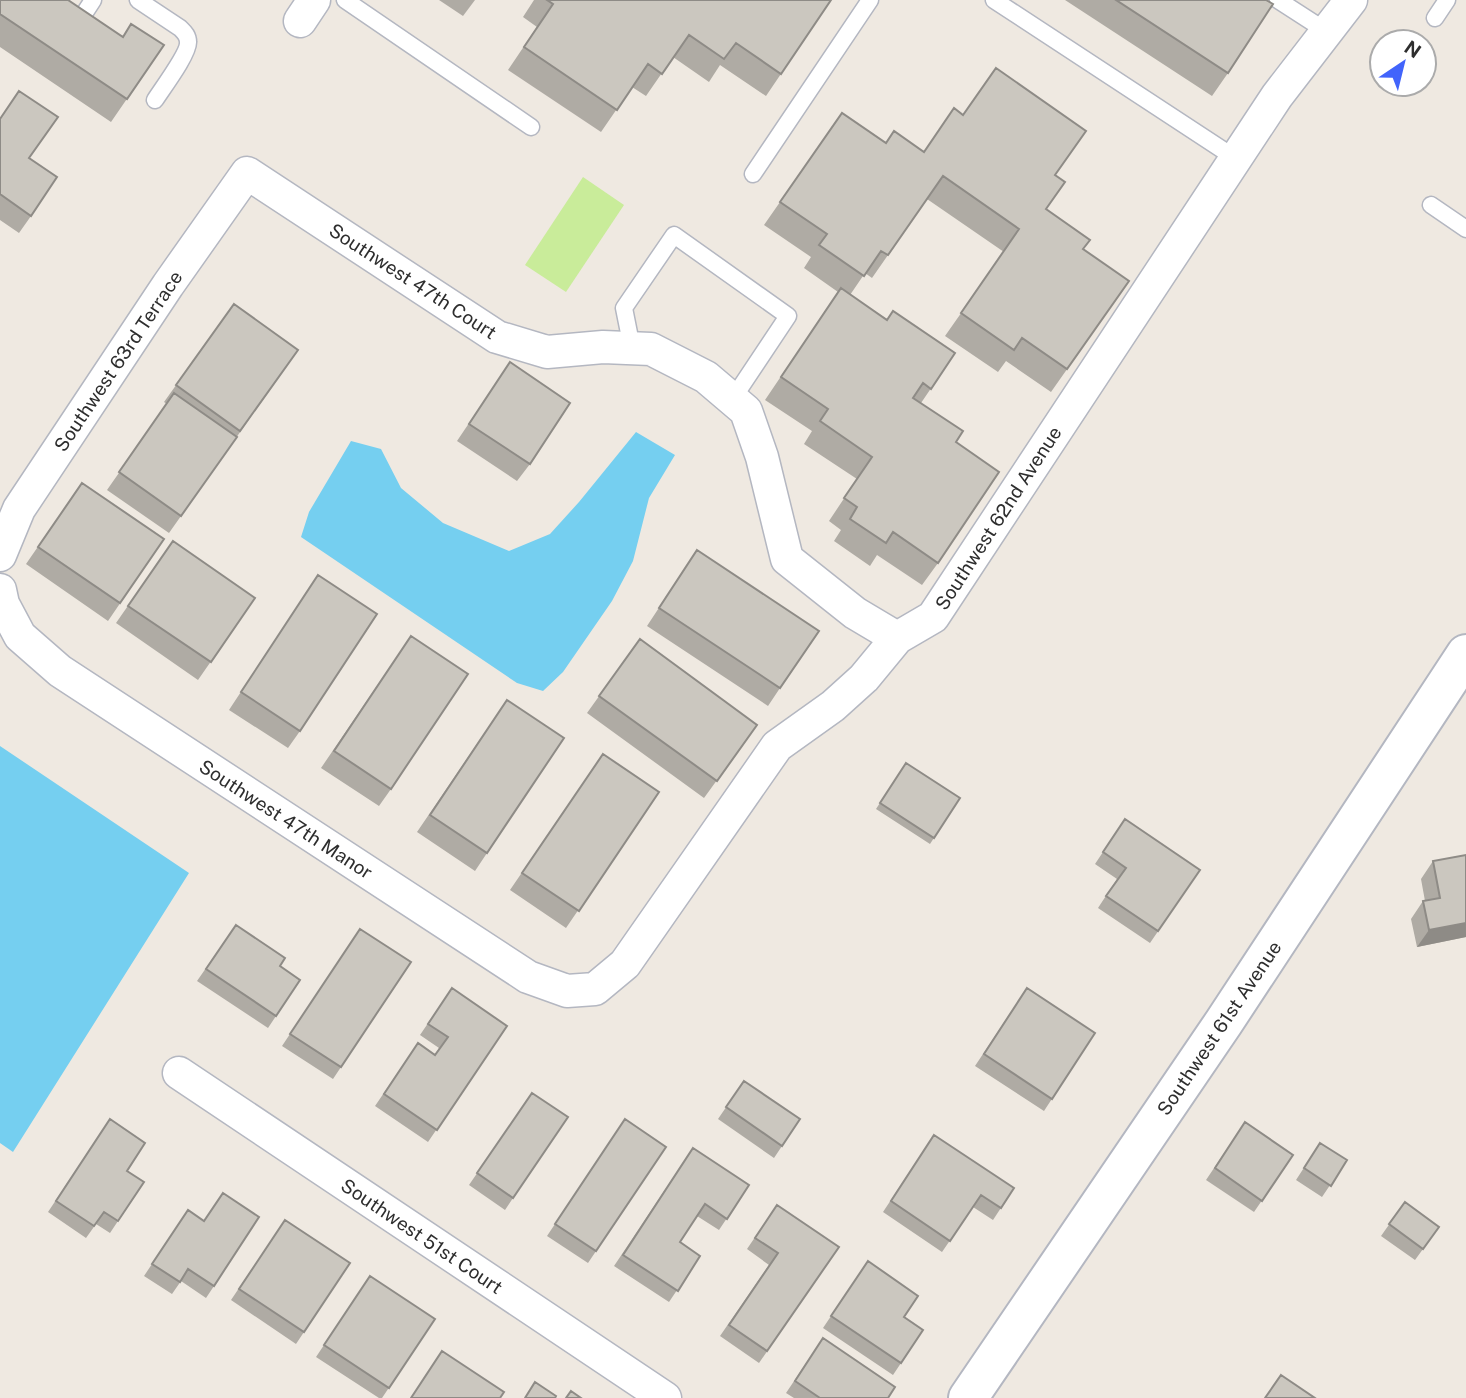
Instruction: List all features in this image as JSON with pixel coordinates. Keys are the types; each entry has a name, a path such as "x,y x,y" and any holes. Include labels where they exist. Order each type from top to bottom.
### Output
{"street":[{"name":"Southwest 62nd Avenue","path":"595,989 625,964 777,746 833,706 864,678 897,638 933,617 1277,96 1351,0"},
{"name":"Southwest 47th Court","path":"247,173 497,337 547,352 603,347 651,349 706,377 746,411 762,457 788,559 855,613 897,638"},
{"name":"Southwest 63rd Terrace","path":"0,555 19,509 168,285 247,173"},
{"name":"Southwest 47th Manor","path":"1,597 20,636 60,671 528,977 567,991 595,989"},
{"name":"Southwest 61st Avenue","path":"968,1398 1224,1022 1466,654"},
{"name":"Southwest 51st Court","path":"179,1073 665,1398"}],"lane":[{"path":"76,26 93,0"},
{"path":"138,0 180,28 189,40 186,52 155,100"},
{"path":"345,0 531,127"},
{"path":"753,174 870,0"},
{"path":"995,0 1235,158"},
{"path":"1278,0 1326,31"},
{"path":"1435,18 1447,0"},
{"path":"1431,205 1466,229"},
{"path":"632,348 624,308 674,235 789,316 732,400"}],"green space":[{"path":"583,177 624,205 566,292 525,265"}],"water":[{"path":"636,432 675,455 649,498 633,561 612,601 563,672 543,691 517,683 301,537 309,512 351,441 381,449 401,488 443,523 509,551 550,534"},
{"path":"0,746 189,873 13,1152 0,1143"}],"building":[{"path":"0,0 68,0 123,37 131,24 164,45 127,99 0,14"},
{"path":"547,0 831,0 781,74 736,43 724,59 689,35 662,74 648,64 617,110 524,47 553,4"},
{"path":"1116,0 1266,0 1273,4 1228,73"},
{"path":"996,68 1086,131 1055,175 1065,182 1046,209 1090,240 1083,249 1129,281 1067,369 1022,338 1014,350 961,313 1019,229 943,176 888,255 881,251 864,276 819,245 827,234 780,202 842,113 886,143 894,131 924,152 954,108 963,115"},
{"path":"19,91 58,117 29,158 57,177 31,216 0,194 0,119"},
{"path":"841,288 887,320 893,311 955,353 931,389 923,383 913,398 963,431 956,442 999,472 938,563 893,532 886,543 850,519 857,507 844,498 872,457 820,421 828,409 781,377"},
{"path":"234,304 298,350 240,431 176,385"},
{"path":"510,362 570,403 530,464 469,424"},
{"path":"174,393 237,437 181,516 119,472"},
{"path":"82,483 164,539 120,603 38,547"},
{"path":"173,541 255,598 211,662 128,606"},
{"path":"697,550 819,631 780,688 659,608"},
{"path":"318,575 377,614 300,731 241,692"},
{"path":"411,636 468,674 391,789 334,751"},
{"path":"640,639 757,725 717,781 599,696"},
{"path":"507,700 564,738 487,853 430,815"},
{"path":"603,754 659,792 579,911 522,873"},
{"path":"906,763 960,798 934,838 880,803"},
{"path":"1125,819 1200,870 1158,931 1106,896 1126,868 1103,852"},
{"path":"1466,855 1466,923 1429,930 1423,901 1440,898 1433,861"},
{"path":"236,925 285,958 280,966 300,980 276,1016 206,969"},
{"path":"360,929 411,962 341,1067 290,1034"},
{"path":"452,988 507,1026 437,1130 384,1094 418,1043 435,1055 448,1037 428,1024"},
{"path":"1027,988 1095,1033 1052,1099 984,1054"},
{"path":"744,1081 800,1119 782,1146 726,1107"},
{"path":"532,1093 568,1117 513,1198 477,1173"},
{"path":"110,1119 145,1143 127,1171 144,1182 118,1221 104,1212 94,1226 56,1201"},
{"path":"625,1119 666,1147 596,1251 555,1224"},
{"path":"1245,1122 1293,1155 1262,1201 1215,1168"},
{"path":"934,1135 1014,1188 1001,1208 981,1195 950,1241 891,1201"},
{"path":"1320,1143 1347,1160 1331,1186 1304,1168"},
{"path":"693,1148 749,1185 727,1219 705,1204 680,1242 700,1256 678,1291 623,1255"},
{"path":"223,1193 259,1217 214,1286 188,1269 180,1282 152,1264 188,1210 204,1221"},
{"path":"1405,1202 1439,1227 1423,1249 1389,1224"},
{"path":"777,1205 839,1247 767,1351 729,1325 778,1253 755,1238"},
{"path":"285,1220 350,1263 304,1332 239,1289"},
{"path":"868,1261 918,1296 904,1317 923,1330 901,1363 831,1316"},
{"path":"370,1276 435,1319 389,1388 324,1345"},
{"path":"823,1338 895,1387 888,1398 820,1398 795,1381"},
{"path":"442,1351 504,1392 500,1398 411,1398"},
{"path":"1281,1375 1315,1398 1265,1398"},
{"path":"535,1382 556,1396 555,1398 525,1398"},
{"path":"571,1391 581,1398 566,1398"}]}
